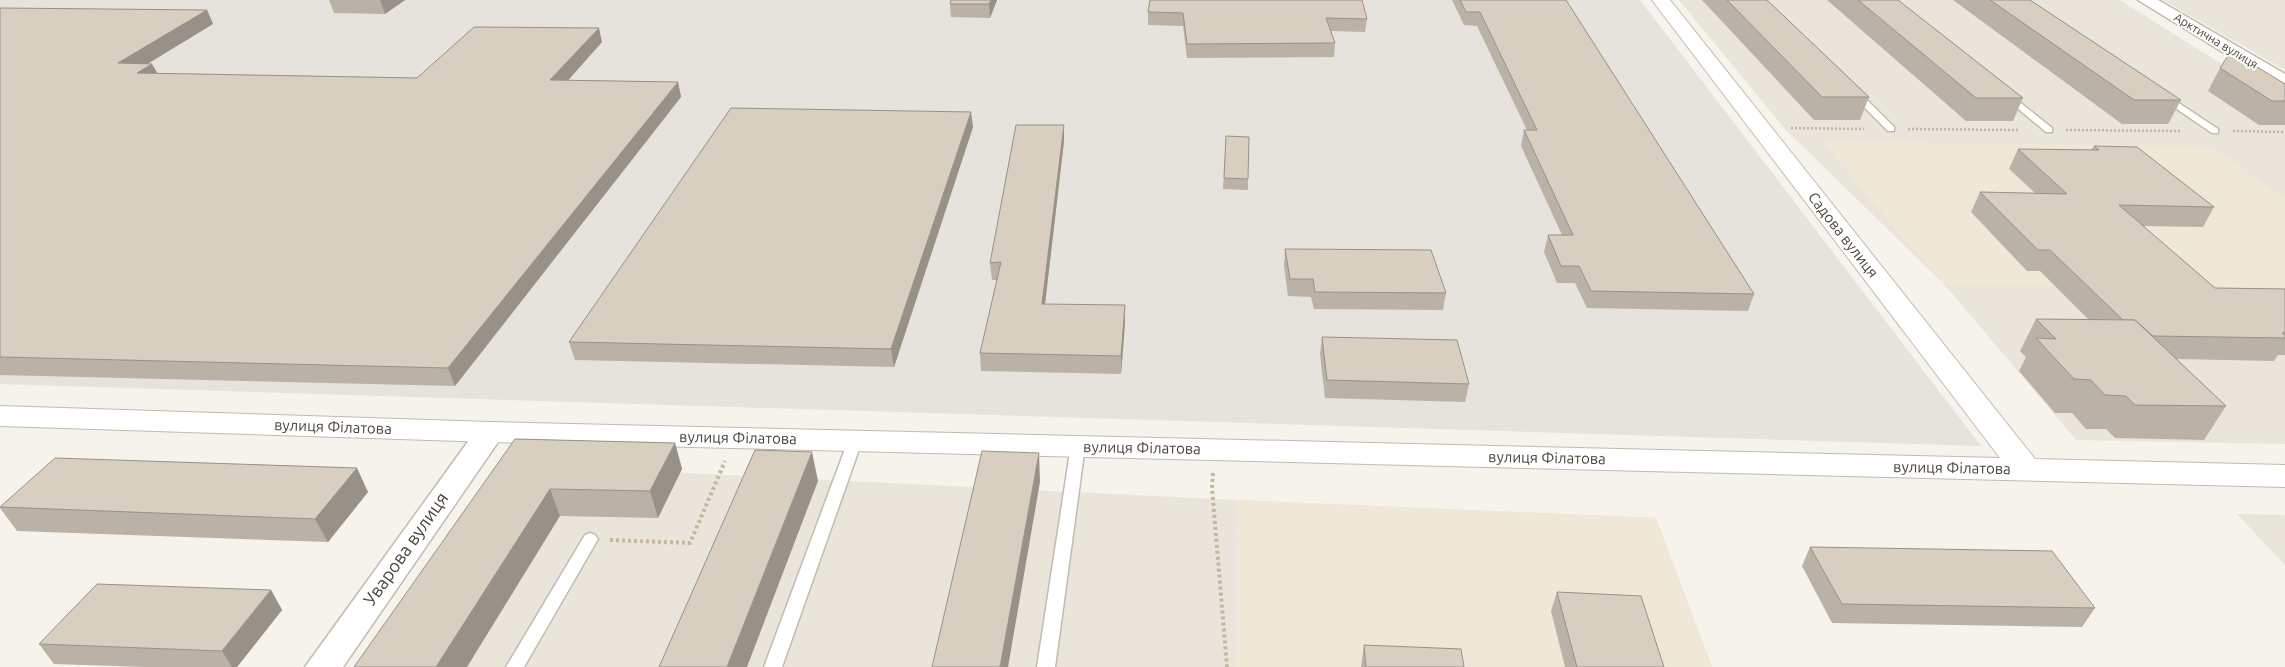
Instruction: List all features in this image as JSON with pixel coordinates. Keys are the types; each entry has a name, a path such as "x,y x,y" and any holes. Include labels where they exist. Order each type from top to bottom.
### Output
{"street":[{"name":"Садова вулиця","path":"1661,0 2026,470"},
{"name":"Арктична вулиця","path":"2146,0 2285,82"},
{"name":"вулиця Філатова","path":"0,416 490,432 2285,476"},
{"name":"Уварова вулиця","path":"323,667 490,432"}],"lane":[{"path":"1997,87 2049,130"},
{"path":"1850,88 1891,129"},
{"path":"2160,93 2215,131"},
{"path":"773,667 855,441"},
{"path":"1046,667 1078,446"},
{"path":"515,667 590,539"}],"path":[{"path":"590,539 690,543 735,438"},
{"path":"1216,450 1212,488 1227,667"}],"shaded area":[{"path":"0,0 1640,0 1981,446 0,384"},
{"path":"1679,0 2120,0 2285,104 2285,444 2076,440 1944,284 1784,128"},
{"path":"2163,0 2285,0 2285,70"},
{"path":"1821,141 2213,147 2285,199 2285,291 1944,284"},
{"path":"525,465 1237,500 1656,518 1712,667 393,667"},
{"path":"1237,500 1656,518 1712,667 1236,667"},
{"path":"2237,514 2285,515 2285,565"}],"building":[{"path":"951,0 991,0 989,4 950,4"},
{"path":"1150,0 1362,0 1367,19 1326,18 1335,43 1187,44 1183,13 1148,12"},
{"path":"1460,0 1566,0 1754,294 1591,291 1579,266 1561,266 1548,235 1573,235 1524,130 1537,130 1480,12 1466,12"},
{"path":"1727,0 1767,0 1869,97 1822,97"},
{"path":"1858,0 1898,0 2023,98 1976,98"},
{"path":"1990,0 2030,0 2181,100 2134,100"},
{"path":"0,8 207,10 118,63 152,64 137,73 417,78 474,27 599,28 550,80 678,82 448,368 0,357"},
{"path":"2231,51 2285,84 2285,101 2272,101 2220,68"},
{"path":"731,108 971,112 891,349 569,342"},
{"path":"1016,125 1064,125 1042,304 1125,305 1121,356 980,353 1001,262 990,263"},
{"path":"1226,136 1249,137 1248,179 1224,178"},
{"path":"2094,146 2137,147 2214,207 2119,205 2215,288 2285,289 2285,333 2282,333 2285,335 2285,338 2153,336 2135,320 2123,320 2050,250 2038,250 1980,192 2067,194 2018,149 2099,150"},
{"path":"1285,249 1431,250 1446,293 1315,292 1313,279 1290,279"},
{"path":"2036,319 2135,320 2226,406 2135,405 2126,396 2105,395 2091,380 2074,379 2036,338 2056,339"},
{"path":"1322,337 1457,340 1469,384 1327,380"},
{"path":"515,439 675,443 650,491 550,489 436,667 354,667"},
{"path":"755,450 812,452 727,667 659,667"},
{"path":"982,451 1039,453 1000,667 932,667"},
{"path":"55,458 357,468 315,519 0,507"},
{"path":"1810,547 2052,551 2095,608 1842,604"},
{"path":"97,584 271,590 222,651 39,644"},
{"path":"1557,592 1641,596 1664,667 1577,667"},
{"path":"1364,645 1461,649 1464,667 1366,667"}]}
